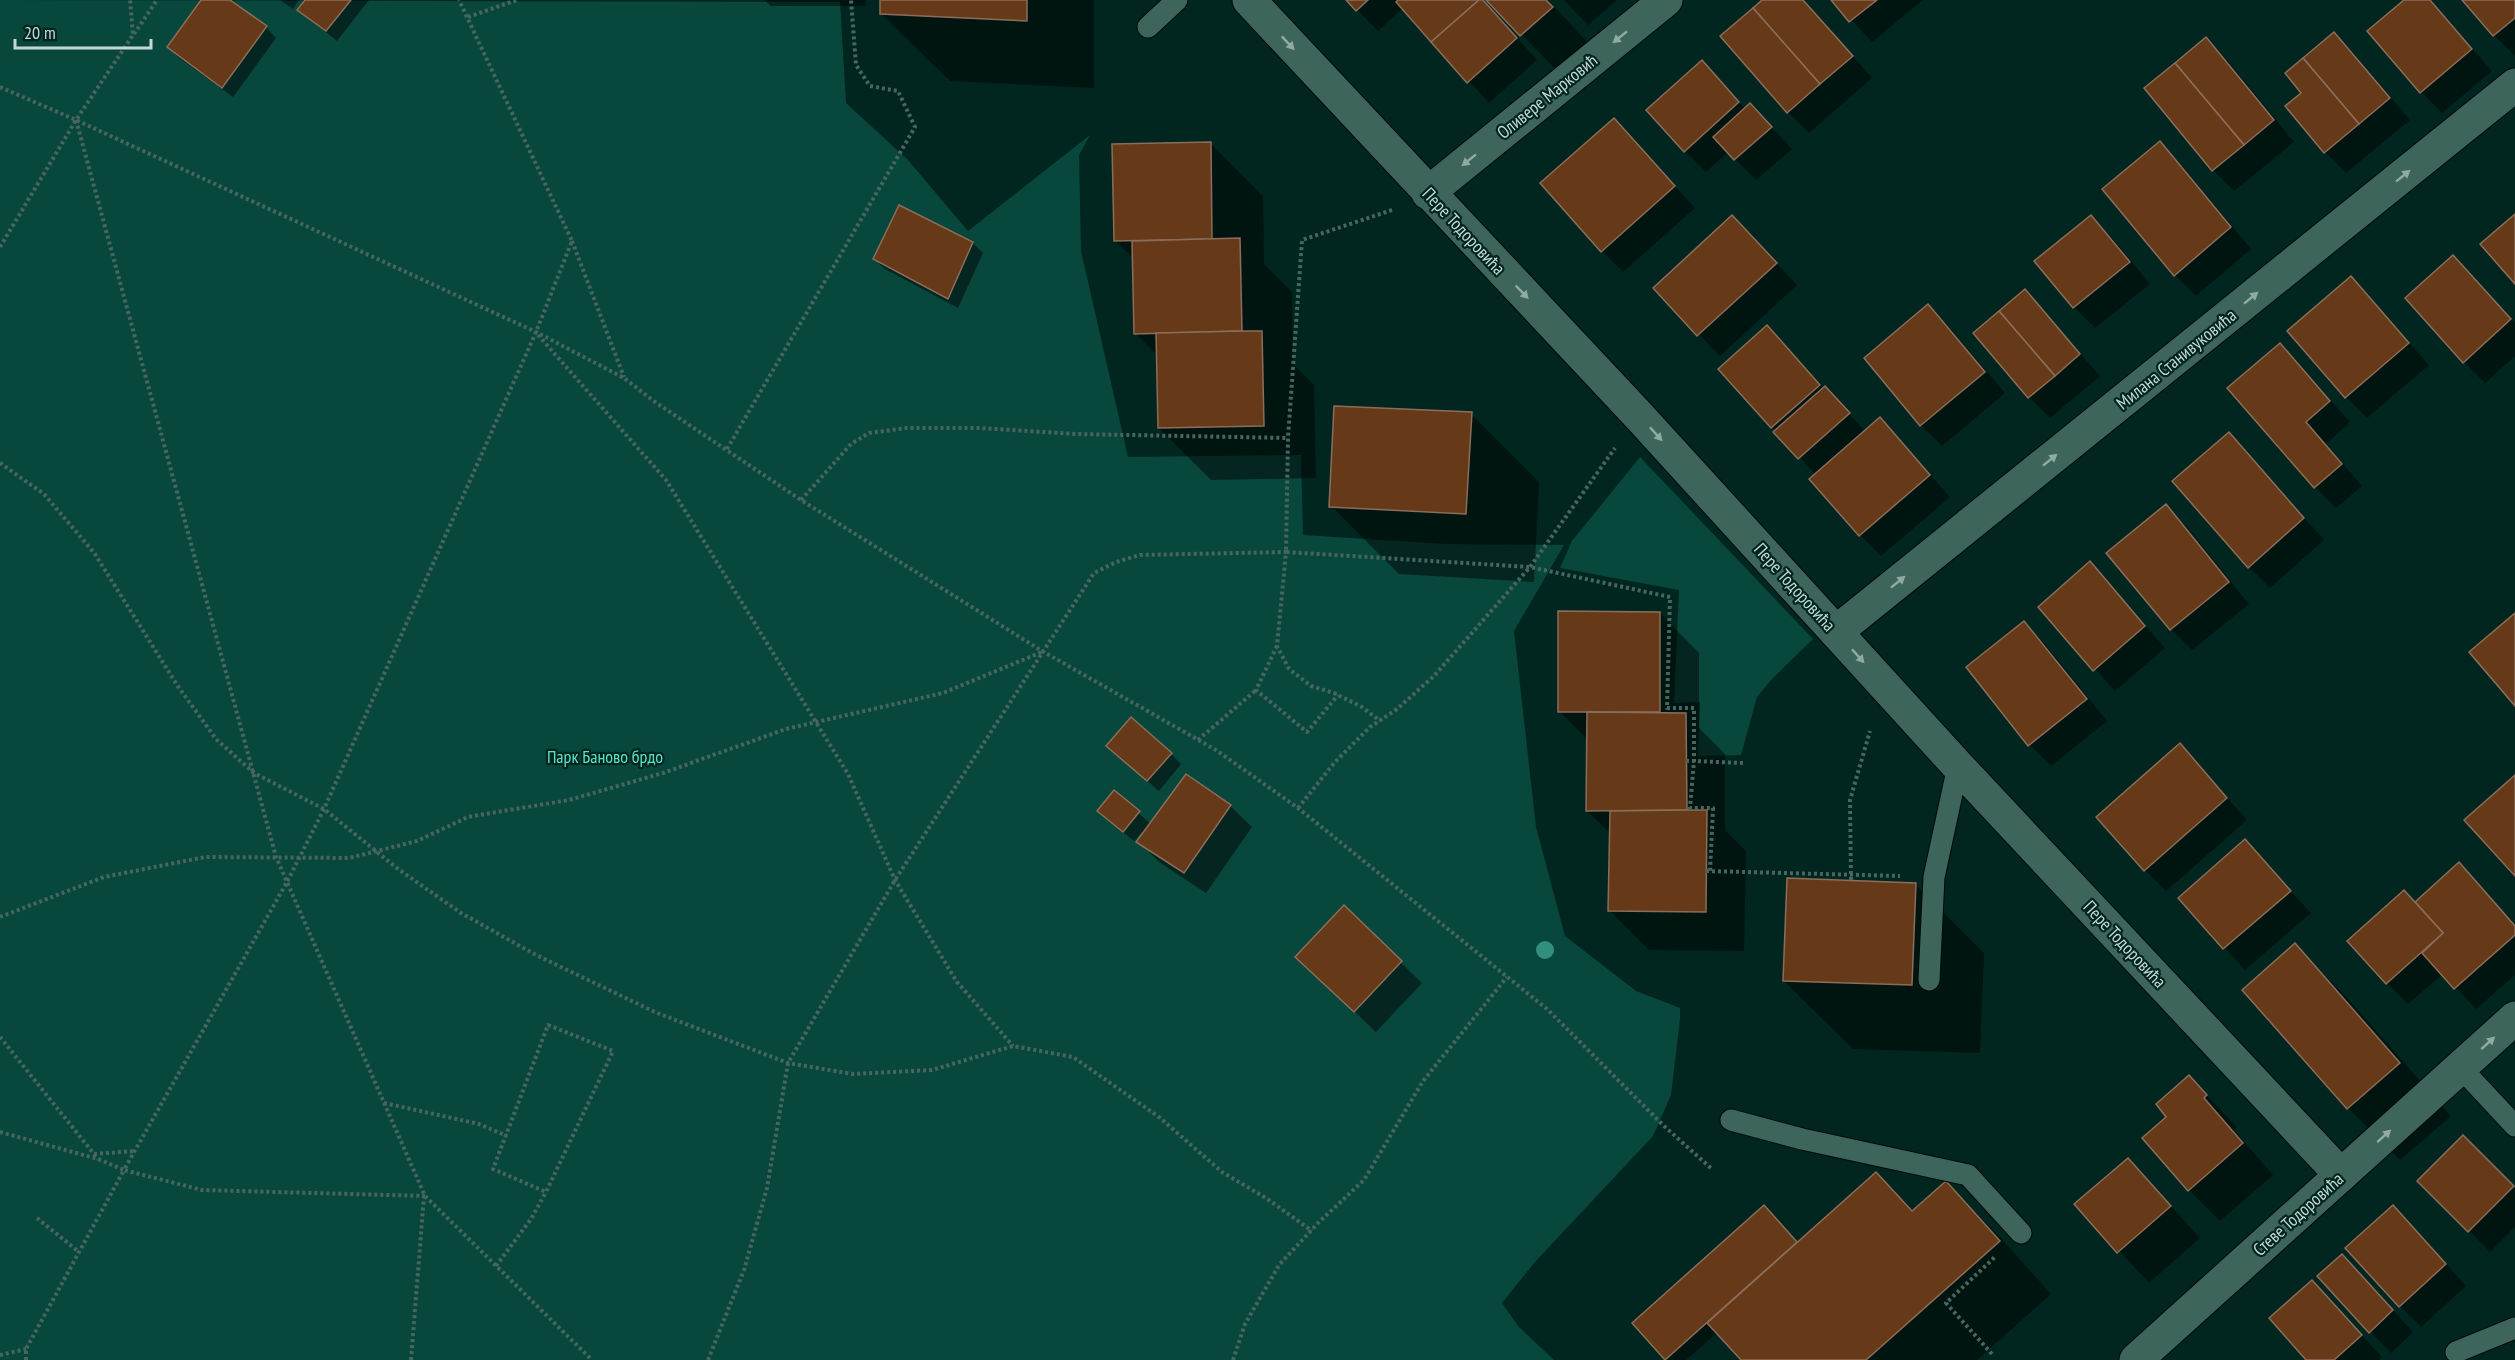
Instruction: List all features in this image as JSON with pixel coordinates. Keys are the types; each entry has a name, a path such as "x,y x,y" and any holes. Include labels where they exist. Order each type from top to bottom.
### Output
{"street":[{"name":"Пере Тодоровића","path":"1249,0 1639,416 1958,766 2341,1175"},
{"name":"Оливере Марковић","path":"1428,193 1666,0"},
{"name":"Милана Станивуковића","path":"1836,632 2515,85"},
{"name":"Стеве Тодоровића","path":"2136,1360 2515,1018"}],"lane":[{"path":"1148,27 1177,0"},
{"path":"1929,980 1934,877 1958,766"},
{"path":"2460,1067 2515,1126"},
{"path":"1731,1120 1803,1139 1968,1175 2021,1233"},
{"path":"2456,1352 2515,1328"}],"path":[{"path":"130,0 133,34"},
{"path":"0,247 76,120 157,0"},
{"path":"459,0 572,241 624,378"},
{"path":"468,17 517,0"},
{"path":"727,449 915,127 898,91 870,86 856,65 851,0"},
{"path":"0,87 536,332 624,378 655,402 801,500 1042,651 1216,750 1298,808 1547,1009 1664,1126 1712,1169"},
{"path":"76,120 276,857 424,1196 592,1360"},
{"path":"1198,740 1256,690 1277,646 1286,552 1288,438 1302,240 1412,204 1428,193"},
{"path":"26,1360 26,1350 79,1252 287,882 324,809 536,332 572,241"},
{"path":"536,332 666,480 848,774 895,880 957,982 1013,1046"},
{"path":"1298,808 1335,762 1433,677 1530,567 1639,416"},
{"path":"801,500 851,444 869,433 907,428 980,428 1076,434 1288,438"},
{"path":"0,463 44,494 95,554 177,685 216,739 254,773 324,809 376,851 461,913 536,955 657,1013 788,1063 853,1074 932,1070 1013,1046 1073,1057 1159,1118 1222,1172 1266,1198 1312,1231"},
{"path":"708,1360 744,1270 767,1188 788,1063 895,880 1042,651 1094,573 1116,562 1140,555 1169,552 1286,552 1530,567 1670,597 1667,708 1694,708 1694,761 1690,808 1713,808 1708,871 1851,878 1934,877"},
{"path":"1277,646 1288,669 1311,686 1338,695 1362,707 1380,721"},
{"path":"0,917 104,878 205,857 350,858 417,841 468,817 569,800 663,773 786,729 943,693 1042,651"},
{"path":"1660,662 1668,662"},
{"path":"1256,690 1307,732 1338,695"},
{"path":"1851,878 1850,800 1872,724"},
{"path":"1686,761 1743,764"},
{"path":"1233,1360 1245,1324 1279,1265 1364,1180 1423,1081 1507,977"},
{"path":"496,1266 531,1220 546,1192 613,1051 548,1025 493,1169 546,1192"},
{"path":"0,1037 98,1159"},
{"path":"384,1103 479,1124 507,1136"},
{"path":"0,1132 98,1159 124,1170 202,1190 424,1196"},
{"path":"94,1154 135,1151"},
{"path":"411,1360 424,1196"},
{"path":"37,1218 79,1252"},
{"path":"1992,1354 1946,1303 2021,1233"},
{"path":"0,1355 26,1350"}],"green space":[{"name":"Парк Баново брдо","path":"0,0 840,2 846,103 908,160 968,231 1090,135 1079,155 1081,251 1128,457 1301,455 1303,535 1447,544 1564,545 1514,631 1536,827 1565,936 1636,991 1680,1008 1680,1019 1671,1095 1653,1136 1534,1263 1502,1303 1519,1327 1554,1360 0,1360"},
{"path":"1640,457 1813,639 1757,697 1741,755 1698,756 1700,702 1674,703 1679,590 1560,568 1572,541"}],"building":[{"path":"201,0 230,0 267,26 222,88 167,47"},
{"path":"305,0 351,0 326,31 297,10"},
{"path":"880,0 1027,0 1027,21 880,14"},
{"path":"1346,0 1368,0 1356,11"},
{"path":"1398,0 1479,0 1431,42 1396,2"},
{"path":"1479,0 1483,0 1517,38 1467,83 1431,42"},
{"path":"1486,0 1546,0 1553,7 1520,36"},
{"path":"1762,0 1803,0 1853,56 1820,84 1753,8"},
{"path":"1831,0 1877,0 1849,22"},
{"path":"2404,0 2430,0 2472,49 2420,93 2367,31"},
{"path":"2462,0 2515,0 2515,18 2493,36"},
{"path":"1753,8 1820,84 1787,113 1720,36"},
{"path":"2334,32 2390,98 2359,124 2303,58"},
{"path":"2206,37 2274,120 2244,145 2175,63"},
{"path":"2303,58 2359,124 2324,153 2285,106 2301,93 2285,73"},
{"path":"1702,60 1739,102 1684,152 1646,110"},
{"path":"2175,63 2244,145 2212,171 2144,88"},
{"path":"1750,103 1772,127 1734,160 1713,137"},
{"path":"1614,118 1675,186 1601,252 1540,183"},
{"path":"2160,141 2231,227 2174,276 2102,189"},
{"path":"1211,142 1212,239 1114,241 1112,144"},
{"path":"899,205 973,242 948,299 873,259"},
{"path":"2515,214 2515,284 2480,244"},
{"path":"1732,215 1777,263 1697,336 1653,288"},
{"path":"2091,215 2130,262 2073,308 2034,261"},
{"path":"1240,238 1242,331 1134,334 1132,241"},
{"path":"2453,255 2511,319 2463,363 2405,298"},
{"path":"2351,276 2409,343 2345,398 2287,331"},
{"path":"2025,289 2080,354 2055,376 1999,311"},
{"path":"1928,304 1985,372 1920,426 1864,358"},
{"path":"1999,311 2055,376 2028,398 1973,333"},
{"path":"1767,325 1820,385 1771,428 1718,369"},
{"path":"1262,331 1264,426 1158,428 1156,333"},
{"path":"2280,343 2330,401 2306,422 2342,464 2314,488 2227,388"},
{"path":"1825,386 1850,413 1798,459 1773,432"},
{"path":"1334,406 1472,412 1466,514 1329,507"},
{"path":"1880,417 1930,475 1859,536 1809,479"},
{"path":"2229,432 2304,518 2248,568 2172,481"},
{"path":"2166,504 2229,582 2170,630 2106,553"},
{"path":"2090,561 2145,626 2093,671 2038,607"},
{"path":"1558,611 1660,612 1660,712 1558,712"},
{"path":"2515,613 2515,706 2469,652"},
{"path":"2024,621 2087,699 2028,746 1966,667"},
{"path":"1587,712 1686,713 1687,810 1586,811"},
{"path":"1131,717 1172,753 1147,781 1106,746"},
{"path":"2180,743 2227,798 2144,871 2096,817"},
{"path":"1186,774 1231,805 1184,873 1136,842"},
{"path":"2515,775 2515,876 2464,820"},
{"path":"1114,790 1140,811 1123,832 1097,811"},
{"path":"1707,810 1706,912 1608,911 1610,811"},
{"path":"2245,839 2291,891 2223,949 2178,898"},
{"path":"2459,862 2515,926 2515,935 2454,989 2422,953 2443,933 2415,902"},
{"path":"1787,878 1916,883 1912,985 1783,981"},
{"path":"2404,890 2443,933 2386,984 2347,941"},
{"path":"1344,905 1402,961 1354,1012 1295,957"},
{"path":"2295,943 2400,1063 2347,1109 2242,990"},
{"path":"2189,1075 2207,1095 2204,1098 2243,1143 2188,1191 2142,1138 2166,1117 2156,1104"},
{"path":"2463,1135 2514,1186 2468,1232 2417,1181"},
{"path":"2128,1158 2171,1206 2117,1253 2074,1204"},
{"path":"1876,1172 1912,1211 1946,1181 2000,1241 1866,1360 1741,1360 1707,1323"},
{"path":"1764,1205 1797,1242 1665,1360 1632,1323"},
{"path":"2393,1205 2446,1264 2399,1307 2345,1248"},
{"path":"2342,1254 2393,1310 2369,1333 2317,1276"},
{"path":"2312,1280 2362,1335 2334,1360 2306,1360 2269,1318"}]}
